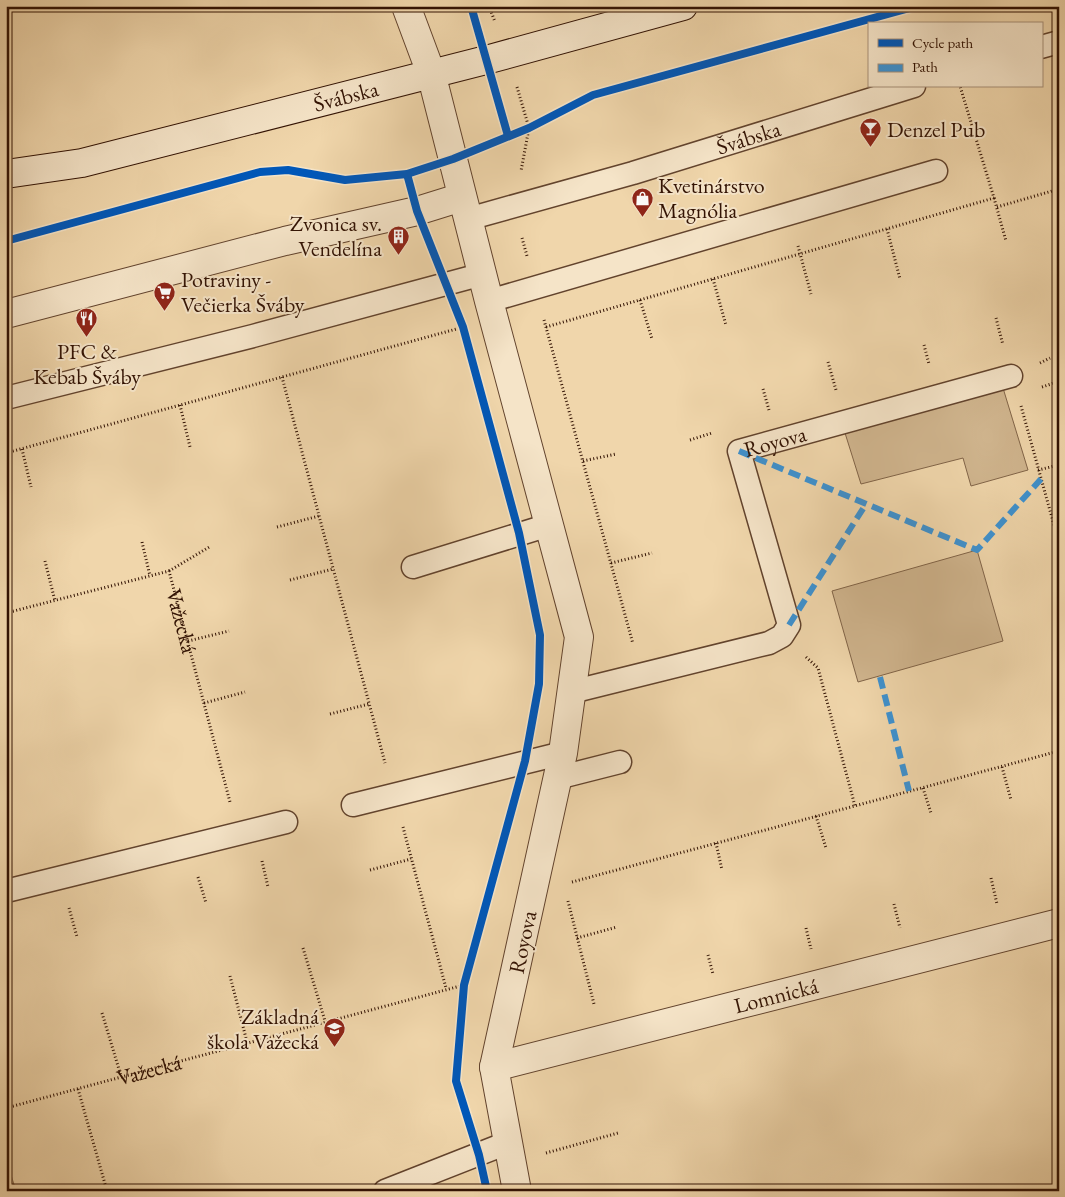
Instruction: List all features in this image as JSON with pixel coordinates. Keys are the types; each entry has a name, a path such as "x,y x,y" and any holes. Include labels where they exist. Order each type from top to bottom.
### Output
{"street":[{"name":"Royova","path":"406,6 431,73 489,301 579,637 560,766 494,1067 517,1191"},
{"name":"Švábska","path":"6,174 82,163 508,54 683,6"},
{"name":"Švábska","path":"6,314 417,210 465,208"},
{"name":"Lomnická","path":"494,1067 1059,923"}],"lane":[{"path":"1042,47 1059,42"},
{"name":"Švábska","path":"465,208 514,208 907,88"},
{"path":"489,301 936,171"},
{"path":"6,398 253,336 483,274"},
{"name":"Royova","path":"571,692 769,643 782,636 788,625 739,451 1012,376"},
{"path":"412,567 549,525"},
{"path":"353,805 394,795 560,766 620,762"},
{"path":"6,891 286,822"},
{"path":"385,1191 507,1143"}],"path":[{"path":"489,6 508,54 525,129 514,208 641,675"},
{"path":"961,88 1006,240"},
{"path":"525,129 537,124"},
{"path":"997,207 1059,189"},
{"path":"546,327 994,198"},
{"path":"790,214 811,294"},
{"path":"887,230 900,279"},
{"path":"713,279 726,326"},
{"path":"446,283 466,337"},
{"path":"640,300 652,339"},
{"path":"6,453 463,328"},
{"path":"1012,376 1059,543"},
{"path":"282,377 446,988"},
{"path":"180,405 190,447"},
{"path":"22,448 31,487"},
{"path":"583,461 616,454"},
{"path":"1038,470 1059,465"},
{"path":"277,527 319,516"},
{"path":"142,542 150,576"},
{"path":"169,571 211,546"},
{"path":"611,563 652,553"},
{"path":"46,560 55,600"},
{"path":"290,580 333,569"},
{"path":"188,641 229,631"},
{"path":"818,668 855,806"},
{"path":"204,703 245,692"},
{"path":"330,714 369,704"},
{"path":"532,892 1059,751"},
{"path":"1002,767 1011,800"},
{"path":"923,788 931,813"},
{"path":"816,816 826,848"},
{"path":"716,843 722,870"},
{"path":"370,870 412,859"},
{"path":"990,878 999,910"},
{"path":"564,884 596,1011"},
{"path":"894,904 902,937"},
{"path":"577,938 617,927"},
{"path":"806,928 812,953"},
{"path":"303,948 325,1021"},
{"path":"708,955 715,980"},
{"path":"230,976 247,1042"},
{"path":"463,994 466,976"},
{"path":"102,1013 121,1076"},
{"path":"78,1089 107,1191"},
{"path":"537,1156 618,1133"}],"shaded area":[{"path":"1003,388 1028,470 971,486 963,458 861,484 845,433"},
{"path":"977,550 1003,641 858,682 832,591"},
{"path":"6,1159 16,1191 6,1191"}],"marked path":[{"path":"739,451 977,550 1041,479"},
{"path":"789,625 866,504"},
{"path":"880,677 909,791"}],"cycle path":[{"path":"471,6 508,136"},
{"path":"6,241 260,172 288,170 345,180 407,174 453,159 529,128 593,95 917,6"},
{"path":"407,174 417,211 463,327 519,533 540,635 539,684 525,761 464,985 456,1081 479,1155 487,1191"}],"place":[{"name":"Denzel Pub","path":"871,148"},
{"name":"Kvetinárstvo Magnólia","path":"642,217"},
{"name":"Zvonica sv. Vendelína","path":"398,255"},
{"name":"Potraviny - Večierka Šváby","path":"165,311"},
{"name":"PFC & Kebab Šváby","path":"87,337"},
{"name":"Základná škola Važecká","path":"335,1048"}]}
